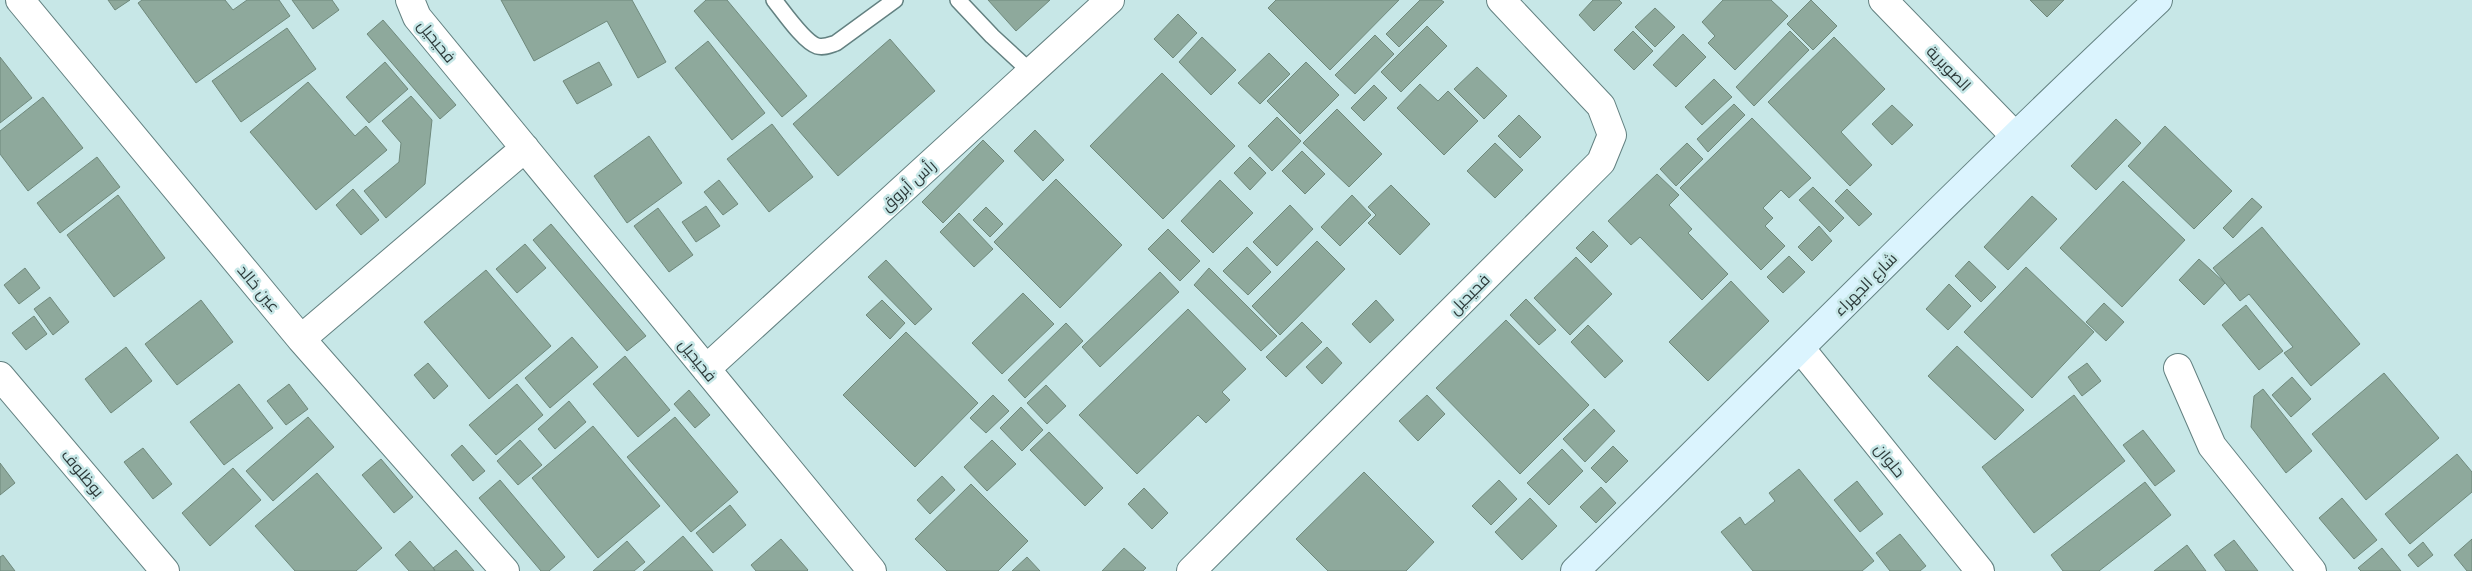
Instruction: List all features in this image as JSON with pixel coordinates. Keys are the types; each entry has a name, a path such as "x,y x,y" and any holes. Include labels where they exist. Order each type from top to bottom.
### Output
{"street":[{"name":"عين خالد","path":"20,0 301,338 505,571"},
{"name":"فحيحيل","path":"410,0 417,17 872,571"},
{"name":"رأس أبروق","path":"706,369 1110,0"},
{"name":"فحيحيل","path":"1191,571 1600,162 1612,135 1601,106 1501,0"},
{"name":"الصويرية","path":"1883,0 2014,135"},
{"name":"شارع الجهراء","path":"1575,571 1801,349 2014,135 2158,0"},
{"path":"301,338 525,148"},
{"name":"حلوان","path":"1801,349 1980,571"},
{"path":"2178,368 2212,446 2312,571"},
{"name":"بوظلوف","path":"0,376 165,571"}],"lane":[{"path":"774,0 808,40 816,46 826,47 836,43 895,0"},
{"path":"958,0 992,36 1031,72"}],"building":[{"path":"108,0 130,0 115,10"},
{"path":"142,0 225,0 233,10 247,0 279,0 290,16 196,83 138,3"},
{"path":"292,0 332,0 339,10 313,29"},
{"path":"501,0 632,0 666,62 638,78 607,21 534,61"},
{"path":"706,0 727,0 807,96 782,117 694,11"},
{"path":"988,0 1050,0 1016,31"},
{"path":"1276,0 1399,0 1330,70 1268,8"},
{"path":"1420,0 1441,0 1444,2 1399,47 1386,34"},
{"path":"1593,0 1619,0 1622,3 1594,31 1579,15"},
{"path":"1723,0 1771,0 1788,16 1735,70 1708,43 1715,36 1702,22"},
{"path":"1811,0 1837,26 1813,50 1787,24"},
{"path":"2030,0 2064,0 2047,17"},
{"path":"1655,8 1675,27 1655,47 1635,27"},
{"path":"1178,14 1197,33 1173,58 1154,39"},
{"path":"383,20 456,105 440,119 367,34"},
{"path":"1427,26 1447,46 1401,92 1381,72"},
{"path":"287,28 316,69 241,122 212,81"},
{"path":"1633,31 1653,51 1634,70 1614,50"},
{"path":"1790,31 1809,50 1754,106 1736,87"},
{"path":"1683,34 1706,57 1676,87 1653,65"},
{"path":"1375,35 1394,54 1355,94 1335,75"},
{"path":"1202,37 1236,70 1211,95 1179,62"},
{"path":"1834,37 1885,89 1841,132 1872,165 1850,186 1768,102"},
{"path":"890,39 935,91 838,176 793,124"},
{"path":"708,41 765,113 732,140 675,68"},
{"path":"1269,53 1290,74 1260,104 1238,83"},
{"path":"0,57 32,98 0,123"},
{"path":"385,62 408,89 369,123 346,97"},
{"path":"599,62 612,85 577,104 563,81"},
{"path":"1306,62 1339,95 1300,134 1267,101"},
{"path":"1477,67 1507,96 1484,119 1454,89"},
{"path":"1162,73 1235,146 1163,219 1090,146"},
{"path":"1714,79 1732,97 1702,125 1685,107"},
{"path":"308,82 355,136 366,126 387,150 316,210 250,132"},
{"path":"1420,84 1438,101 1448,91 1478,121 1444,155 1397,108"},
{"path":"1374,85 1387,98 1364,121 1351,108"},
{"path":"411,96 432,120 425,184 386,218 364,191 399,162 401,143 382,121"},
{"path":"43,97 83,148 28,191 0,154 0,131"},
{"path":"1734,104 1745,115 1708,152 1697,139"},
{"path":"1892,105 1913,125 1892,145 1872,124"},
{"path":"1337,109 1382,154 1349,187 1303,143"},
{"path":"1519,115 1541,137 1520,158 1498,136"},
{"path":"1277,117 1301,141 1272,171 1248,146"},
{"path":"1752,118 1811,178 1789,198 1781,190 1763,208 1773,218 1765,226 1785,246 1761,270 1680,188"},
{"path":"2116,119 2141,143 2096,190 2071,166"},
{"path":"772,124 813,177 769,212 727,159"},
{"path":"2165,126 2232,191 2194,229 2128,166"},
{"path":"1035,130 1064,160 1043,181 1014,151"},
{"path":"649,136 682,183 627,223 594,176"},
{"path":"983,140 1004,161 943,223 922,202"},
{"path":"1495,143 1523,170 1495,198 1467,171"},
{"path":"1687,143 1703,159 1676,186 1660,169"},
{"path":"1302,151 1325,174 1305,194 1282,171"},
{"path":"97,157 120,187 60,233 37,203"},
{"path":"1250,157 1266,173 1250,190 1234,173"},
{"path":"1657,174 1679,195 1669,205 1692,229 1688,233 1728,274 1702,300 1640,237 1631,245 1608,221"},
{"path":"1056,179 1122,245 1060,308 994,242"},
{"path":"719,180 738,204 723,215 704,192"},
{"path":"1220,180 1253,213 1213,253 1181,221"},
{"path":"2123,181 2185,240 2122,307 2060,248"},
{"path":"1391,185 1430,224 1400,255 1368,223 1376,215 1368,207"},
{"path":"1813,187 1844,218 1830,232 1799,200"},
{"path":"353,189 379,220 361,235 336,205"},
{"path":"1847,189 1872,214 1859,226 1835,201"},
{"path":"118,195 165,258 114,297 67,235"},
{"path":"1352,195 1371,215 1340,246 1321,227"},
{"path":"2032,196 2057,219 2008,270 1984,247"},
{"path":"2252,198 2262,207 2233,238 2223,228"},
{"path":"1290,205 1313,229 1277,266 1253,242"},
{"path":"706,206 720,226 696,242 682,222"},
{"path":"986,207 1003,224 990,237 973,220"},
{"path":"658,208 693,255 669,272 634,226"},
{"path":"959,213 993,249 974,267 940,232"},
{"path":"551,224 646,336 627,351 533,240"},
{"path":"1819,226 1832,241 1812,261 1798,247"},
{"path":"2262,227 2360,344 2311,386 2284,353 2293,347 2249,294 2240,301 2213,268"},
{"path":"1168,229 1200,261 1180,281 1148,249"},
{"path":"1593,231 1608,246 1591,263 1576,248"},
{"path":"1317,241 1345,269 1280,335 1252,306"},
{"path":"525,244 546,268 517,293 496,269"},
{"path":"1247,247 1271,272 1248,295 1223,271"},
{"path":"1789,256 1805,272 1783,293 1767,277"},
{"path":"1576,257 1612,294 1570,335 1534,298"},
{"path":"2199,259 2225,283 2204,305 2179,280"},
{"path":"886,260 932,309 915,325 868,277"},
{"path":"1969,261 1996,287 1981,302 1955,276"},
{"path":"2026,267 2094,332 2032,398 1964,332"},
{"path":"25,268 40,288 19,304 4,285"},
{"path":"1209,268 1277,336 1261,351 1194,285"},
{"path":"486,270 551,346 489,399 424,322"},
{"path":"1160,272 1179,292 1100,367 1082,347"},
{"path":"1731,281 1769,321 1708,381 1669,342"},
{"path":"1949,284 1971,306 1948,330 1926,309"},
{"path":"1023,293 1054,324 1002,374 972,343"},
{"path":"50,297 69,322 53,335 34,309"},
{"path":"1526,299 1556,330 1539,345 1510,315"},
{"path":"201,300 233,342 177,385 145,344"},
{"path":"882,300 905,323 890,339 866,315"},
{"path":"1376,300 1394,320 1370,343 1352,324"},
{"path":"2104,303 2124,322 2106,341 2086,322"},
{"path":"2246,305 2283,351 2259,370 2222,325"},
{"path":"1188,309 1246,369 1222,392 1230,400 1206,423 1198,415 1137,474 1079,415"},
{"path":"34,316 47,334 26,350 12,333"},
{"path":"1506,320 1589,405 1520,474 1436,388"},
{"path":"1302,322 1322,342 1286,377 1266,357"},
{"path":"1066,323 1083,341 1025,398 1008,380"},
{"path":"1588,325 1623,361 1605,378 1571,342"},
{"path":"906,332 978,403 915,467 843,395"},
{"path":"572,337 598,367 550,408 525,378"},
{"path":"1957,346 2024,410 1995,440 1928,376"},
{"path":"126,347 152,381 111,413 85,379"},
{"path":"1327,347 1342,363 1322,384 1306,367"},
{"path":"625,356 670,410 638,437 593,384"},
{"path":"428,363 448,386 434,399 414,375"},
{"path":"2087,363 2101,381 2082,396 2068,377"},
{"path":"2384,373 2439,438 2366,500 2312,434"},
{"path":"2292,377 2311,399 2291,417 2272,395"},
{"path":"239,384 273,428 224,465 190,422"},
{"path":"289,384 308,409 286,425 267,401"},
{"path":"517,384 543,415 496,455 469,425"},
{"path":"1046,385 1066,406 1047,424 1027,403"},
{"path":"2263,389 2312,451 2286,473 2251,427 2254,396"},
{"path":"689,390 710,415 695,428 674,404"},
{"path":"993,395 1009,411 986,433 970,418"},
{"path":"1427,395 1445,414 1418,441 1399,421"},
{"path":"2074,395 2125,461 2034,533 1982,467"},
{"path":"569,401 586,422 555,449 538,429"},
{"path":"1021,407 1043,430 1022,451 1000,428"},
{"path":"1594,409 1615,431 1585,462 1563,439"},
{"path":"308,417 334,447 273,501 246,471"},
{"path":"675,417 738,492 691,532 627,457"},
{"path":"593,426 660,506 598,558 532,478"},
{"path":"2143,430 2175,471 2155,486 2123,445"},
{"path":"1049,432 1103,488 1085,506 1030,450"},
{"path":"520,440 542,465 518,485 497,461"},
{"path":"992,440 1016,464 987,491 964,467"},
{"path":"462,445 485,471 473,481 451,455"},
{"path":"1613,446 1628,461 1606,483 1591,468"},
{"path":"143,448 172,484 153,499 124,462"},
{"path":"1562,449 1583,471 1549,505 1527,483"},
{"path":"2457,454 2472,472 2472,492 2410,544 2385,514"},
{"path":"381,459 413,497 394,513 362,475"},
{"path":"0,463 15,483 0,495"},
{"path":"233,468 261,500 210,546 182,513"},
{"path":"1799,469 1874,561 1862,571 1753,571 1721,532 1740,517 1745,525 1775,501 1769,493"},
{"path":"1364,472 1434,542 1406,571 1328,571 1296,539"},
{"path":"317,473 382,548 356,571 295,571 255,526"},
{"path":"942,476 955,490 930,514 917,500"},
{"path":"500,480 565,557 549,571 541,571 479,498"},
{"path":"1499,480 1517,499 1491,525 1472,506"},
{"path":"1857,481 1883,514 1860,532 1834,500"},
{"path":"2145,482 2171,515 2099,571 2063,571 2051,555"},
{"path":"971,484 1028,541 998,571 947,571 915,539"},
{"path":"1601,487 1616,503 1596,523 1580,507"},
{"path":"1144,488 1168,513 1152,529 1128,504"},
{"path":"1530,498 1557,526 1522,560 1495,532"},
{"path":"2342,498 2377,540 2354,559 2319,518"},
{"path":"730,505 746,525 713,553 696,533"},
{"path":"1900,534 1926,566 1920,571 1890,571 1876,553"},
{"path":"683,536 713,571 643,571"},
{"path":"781,539 807,571 756,571 751,565"},
{"path":"2472,539 2472,571 2467,571 2454,555"},
{"path":"2234,540 2258,571 2226,571 2214,555"},
{"path":"410,541 435,570 409,571 395,555"},
{"path":"627,541 645,562 634,571 593,571"},
{"path":"2423,542 2433,555 2418,567 2408,555"},
{"path":"2187,545 2206,571 2154,571"},
{"path":"1124,548 1146,568 1143,571 1102,571"},
{"path":"2382,548 2401,571 2361,571 2358,568"},
{"path":"456,550 474,571 435,571 433,568"},
{"path":"3,555 15,571 0,571 0,557"},
{"path":"1027,557 1040,571 1012,571"}]}
